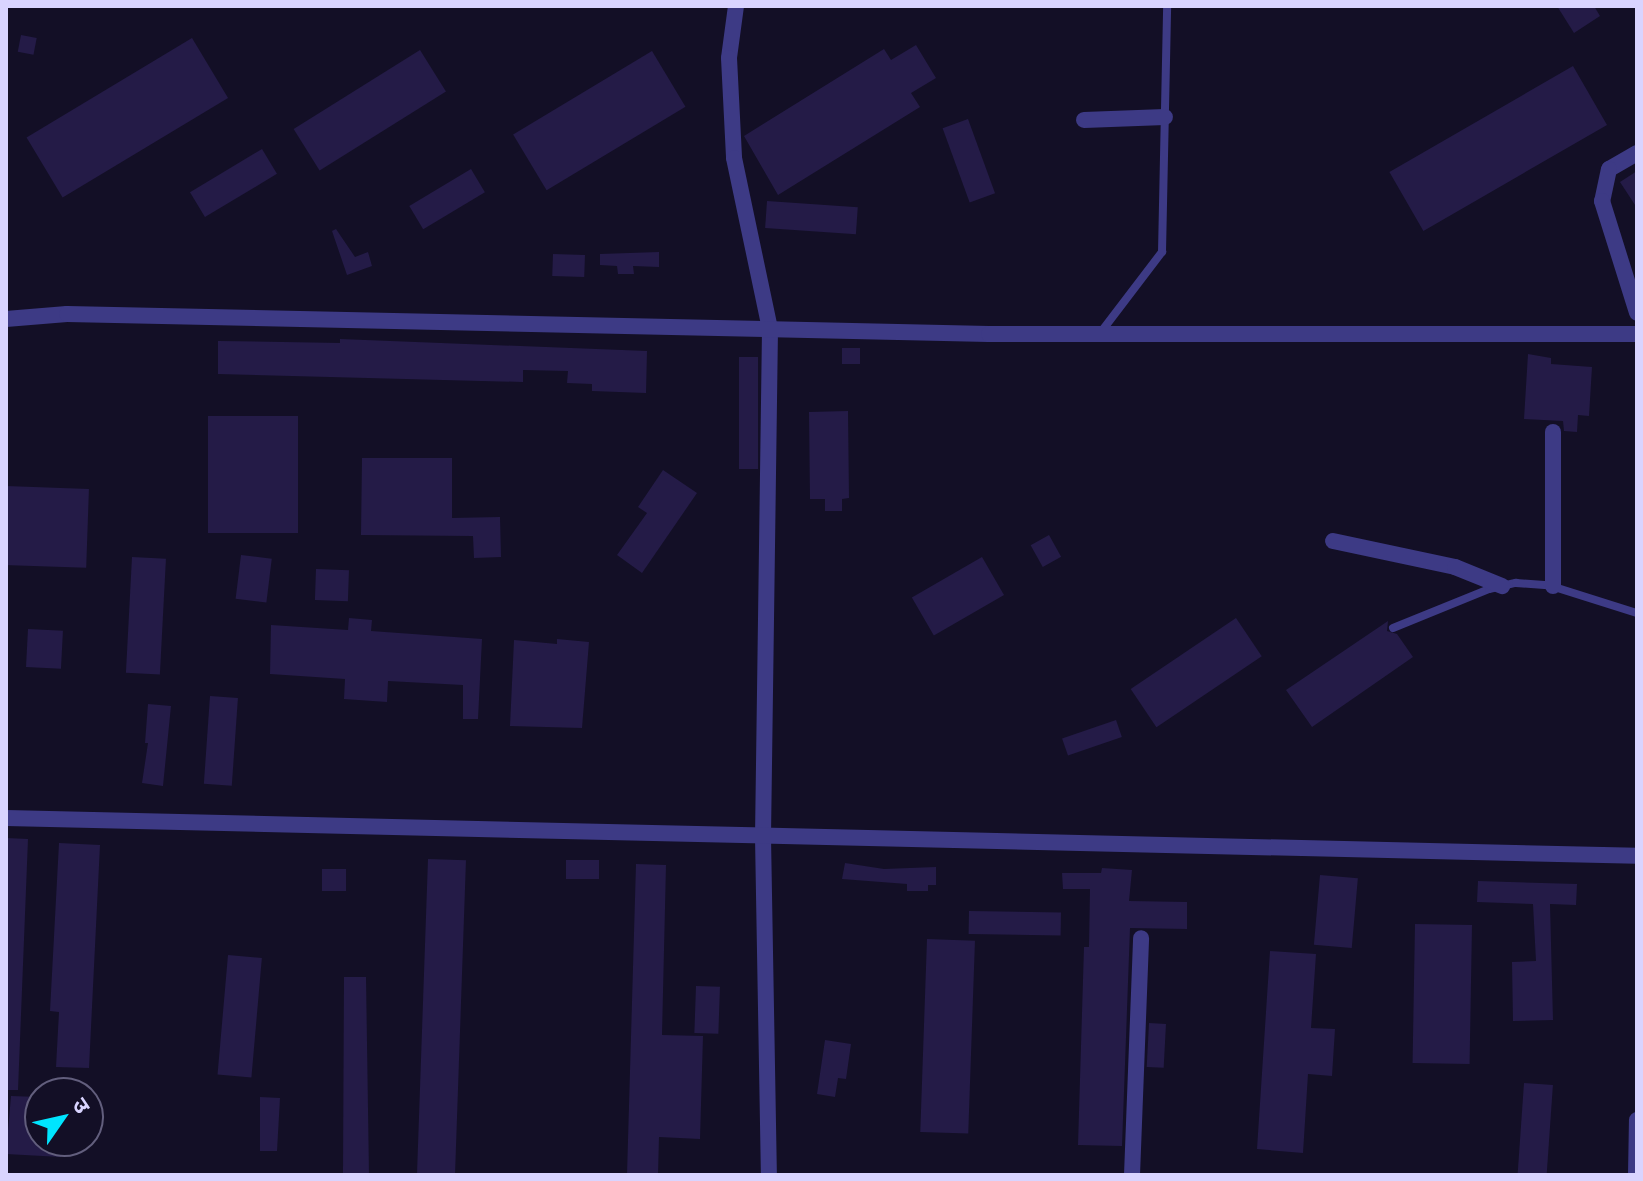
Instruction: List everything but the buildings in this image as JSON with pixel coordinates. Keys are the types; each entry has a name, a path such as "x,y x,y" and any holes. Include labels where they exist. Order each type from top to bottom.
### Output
{"street":[{"path":"736,6 729,58 734,158 770,329 763,837 769,1175"},
{"path":"1084,120 1165,117"},
{"path":"1637,153 1609,169 1602,201 1637,313"},
{"path":"6,319 67,314 989,334 1637,334"},
{"path":"1553,432 1553,586"},
{"path":"1333,541 1455,567 1502,586"},
{"path":"6,818 1637,856"},
{"path":"1132,1175 1141,938"},
{"path":"1636,1175 1637,1120"}],"lane":[{"path":"1100,332 1162,252 1167,6"},
{"path":"1393,628 1516,583 1553,586 1637,613"}]}
